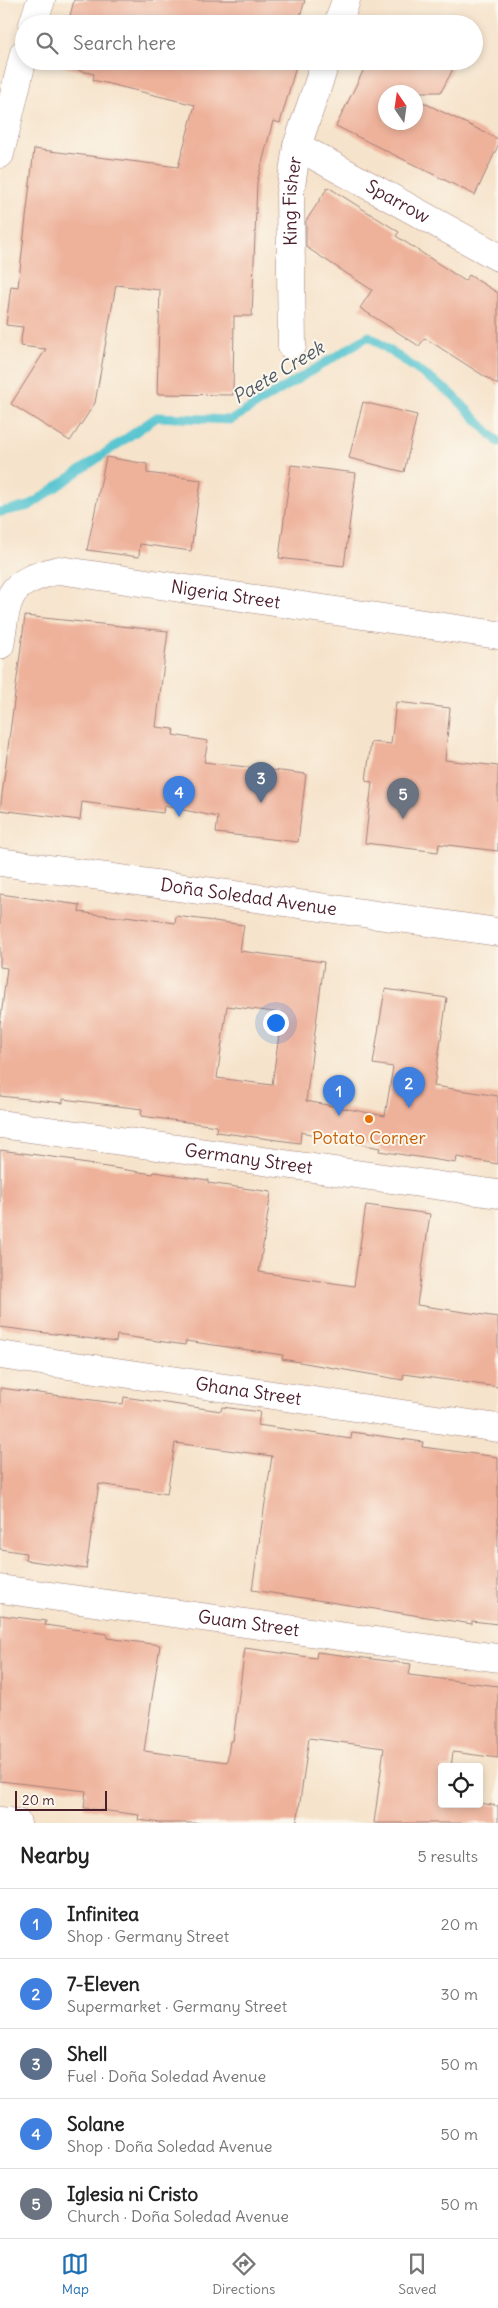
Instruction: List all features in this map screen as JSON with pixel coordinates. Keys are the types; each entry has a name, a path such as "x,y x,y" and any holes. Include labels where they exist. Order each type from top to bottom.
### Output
{"street":[{"path":"36,15 41,0"},
{"path":"341,15 346,0"},
{"path":"0,154 20,70"},
{"name":"King Fisher","path":"292,346 290,193 297,146 323,70"},
{"name":"Sparrow","path":"297,146 498,257"},
{"name":"Nigeria Street","path":"0,645 5,611 14,590 30,577 59,570 498,635"},
{"name":"Doña Soledad Avenue","path":"0,862 498,932"},
{"name":"Germany Street","path":"0,1124 498,1194"},
{"name":"Ghana Street","path":"0,1356 498,1428"},
{"name":"Guam Street","path":"0,1589 498,1658"},
{"path":"0,1821 17,1823"}],"building":[{"path":"74,0 305,0 301,15 70,15"},
{"path":"78,70 295,70 280,123 273,121 257,182 252,316 234,316 233,395 157,394 160,290 116,285 95,403 70,441 11,404 46,349 20,346 23,327 6,325 11,286 18,287 34,149 178,167 195,105 93,80 94,74"},
{"path":"364,70 452,70 441,92 423,92 423,85 378,85 378,130 423,130 423,102 498,139 498,146 475,195 336,126"},
{"path":"328,187 399,232 396,236 465,281 469,275 498,293 498,385 425,338 419,346 360,308 372,290 306,247 306,221"},
{"path":"363,402 417,415 404,472 349,458"},
{"path":"106,457 147,464 147,473 201,480 191,551 140,544 139,557 87,550"},
{"path":"291,465 356,473 344,566 279,558"},
{"path":"25,616 168,631 156,727 174,729 173,735 208,741 204,762 306,774 298,842 216,833 218,817 164,806 163,813 82,802 80,820 0,810"},
{"path":"396,702 450,708 445,760 498,766 498,851 439,844 438,852 365,843 372,782 366,781 371,742 391,744"},
{"path":"0,894 80,905 79,912 126,918 126,916 175,923 176,916 244,925 240,951 324,962 306,1101 385,1116 393,1067 373,1064 385,989 447,998 434,1086 498,1096 498,1164 457,1157 456,1163 379,1151 380,1148 301,1132 300,1143 216,1132 217,1126 141,1116 142,1109 63,1099 63,1103 0,1096 0,1025 7,968 0,967","holes":["227,1006 282,1013 272,1085 217,1078"]},
{"path":"0,1150 75,1160 74,1162 153,1174 154,1172 208,1180 208,1183 271,1192 259,1272 354,1286 366,1205 430,1214 417,1305 498,1317 498,1387 404,1374 403,1380 282,1359 283,1355 186,1341 185,1345 117,1335 116,1342 0,1327"},
{"path":"0,1388 123,1404 124,1397 221,1411 222,1407 260,1412 258,1425 351,1439 352,1432 423,1442 422,1447 498,1457 498,1624 472,1621 472,1624 252,1590 272,1456 175,1443 167,1494 99,1484 86,1569 25,1560 26,1553 0,1549"},
{"path":"0,1615 46,1621 45,1625 107,1634 107,1638 160,1645 144,1751 227,1762 230,1741 233,1741 245,1648 316,1658 317,1652 411,1664 409,1675 498,1686 498,1758 453,1752 452,1763 438,1763 438,1808 483,1808 483,1804 498,1806 498,1823 374,1823 384,1748 309,1738 297,1823 161,1823 138,1820 139,1815 84,1808 86,1791 0,1781"}],"waterway":[{"name":"Paete Creek","path":"0,512 29,506 157,417 231,420 369,336 452,394 498,442"}],"place":[{"name":"Shell","path":"261,803"},
{"name":"Solane","path":"179,817"},
{"name":"Iglesia ni Cristo","path":"403,819"},
{"name":"7-Eleven","path":"409,1108"},
{"name":"Infinitea","path":"339,1116"},
{"name":"Potato Corner","path":"369,1119"}]}
